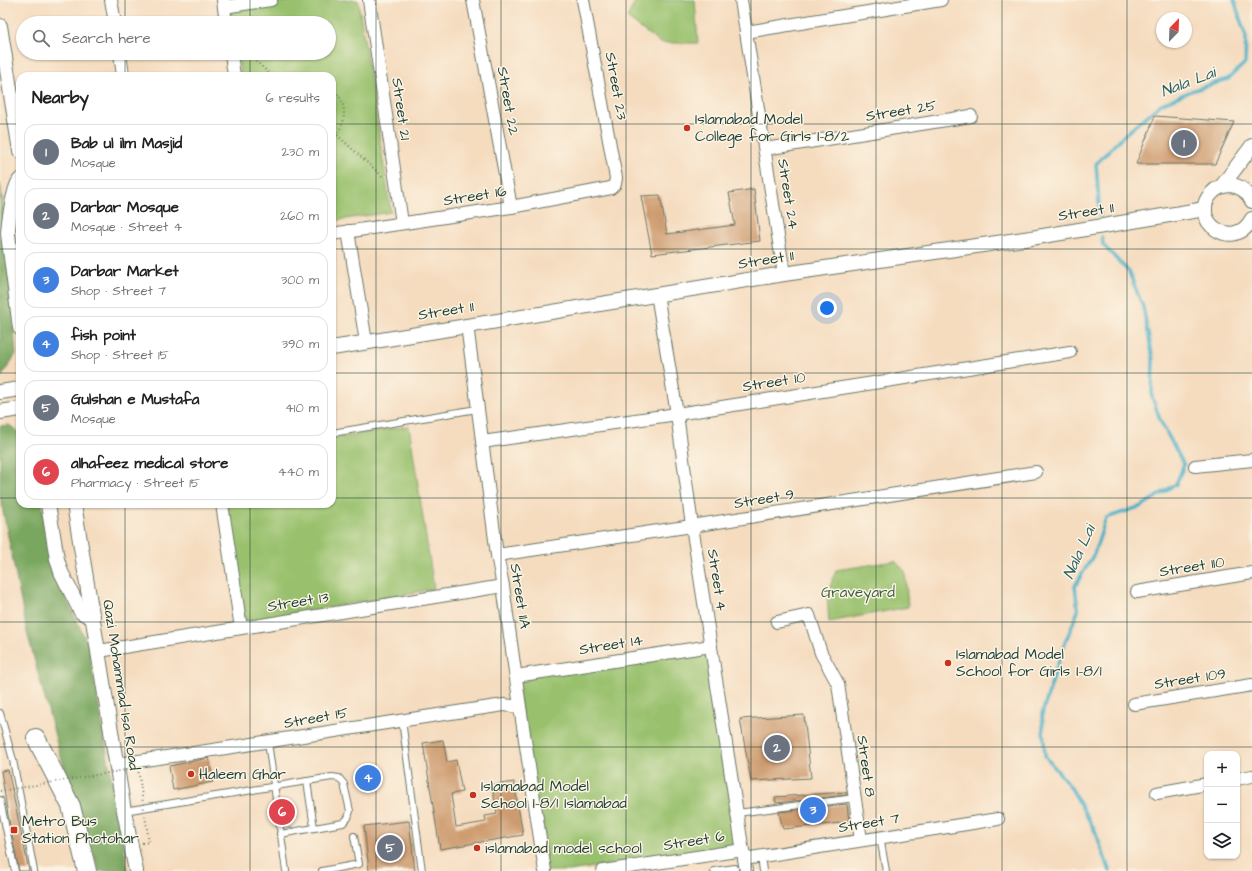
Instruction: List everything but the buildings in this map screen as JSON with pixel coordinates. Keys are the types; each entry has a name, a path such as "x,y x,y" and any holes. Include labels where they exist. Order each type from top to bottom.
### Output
{"main road":[{"path":"36,738 71,806 87,871"}],"street":[{"path":"111,0 114,16"},
{"path":"225,16 224,4 271,0"},
{"name":"Street 21","path":"369,0 402,223"},
{"name":"Street 22","path":"473,0 511,207"},
{"name":"Street 23","path":"584,0 616,178"},
{"name":"Street 24","path":"741,0 784,274"},
{"path":"746,32 941,0"},
{"path":"0,26 16,126"},
{"path":"121,60 122,72"},
{"path":"232,60 233,72"},
{"name":"Street 25","path":"765,148 971,116"},
{"path":"1222,186 1252,146"},
{"name":"Street 16","path":"336,233 511,207 611,188 615,184 616,178"},
{"path":"1250,193 1238,187 1230,185 1222,186 1210,195 1206,202 1205,210 1206,217 1210,224 1215,229 1229,234 1237,233 1251,223"},
{"path":"16,189 8,226 8,234 16,297"},
{"name":"Street 11","path":"336,347 657,294 1031,238 1205,210"},
{"path":"348,231 366,342"},
{"name":"Street 4","path":"657,294 677,414 692,526 712,646 744,860"},
{"name":"Street 11A","path":"467,325 497,555 503,586 545,871"},
{"name":"Street 10","path":"482,442 677,414 1070,352"},
{"path":"0,392 16,390"},
{"path":"1,412 16,410"},
{"path":"1195,466 1252,460"},
{"name":"Street 9","path":"497,555 1036,472"},
{"path":"49,508 57,559 61,572 81,612 89,616 93,616"},
{"name":"Qazi Mohammad Isa Road","path":"75,508 124,811 136,871"},
{"path":"223,508 241,628"},
{"name":"Street 110","path":"1137,592 1252,573"},
{"name":"Street 13","path":"99,651 503,586"},
{"name":"Street 8","path":"777,622 809,615 821,653 838,684 861,840"},
{"name":"Street 14","path":"516,676 712,646"},
{"name":"Street 109","path":"1134,704 1252,685"},
{"name":"Street 15","path":"117,764 504,705 520,707"},
{"path":"1240,778 1252,776"},
{"path":"1157,793 1204,785"},
{"name":"Street 7","path":"744,860 761,856 998,819"},
{"name":"Street 6","path":"603,871 744,860"}],"lane":[{"path":"336,432 477,409"},
{"path":"0,713 13,760 34,871"},
{"path":"402,720 422,871"},
{"path":"268,742 286,871"},
{"path":"124,811 332,776 339,778 344,784 350,811 348,818 343,823 280,834"},
{"path":"307,781 314,828"},
{"path":"737,813 855,798"},
{"path":"0,800 15,871"},
{"path":"322,871 359,864 354,836"},
{"path":"880,837 886,871"},
{"path":"761,856 763,871"},
{"path":"714,871 735,868 735,871"}],"path":[{"path":"255,60 268,72"},
{"path":"336,91 343,102 345,112 344,123 337,135 397,190"},
{"path":"0,791 138,768 149,842"}],"green space":[{"path":"297,0 358,0 391,212 336,220 336,72 240,72 238,60 336,60 336,16 231,16 230,10"},
{"path":"636,0 695,0 698,43 660,43 627,18"},
{"path":"0,183 4,208 16,354 2,376 0,376"},
{"path":"9,425 16,430 16,508 43,508 52,568 88,645 128,871 99,871 59,751 27,632 0,496 0,426"},
{"path":"409,426 434,589 244,622 227,508 336,508 336,437"},
{"name":"Graveyard","path":"895,561 905,571 908,607 829,622 827,595 836,570"},
{"path":"711,646 739,844 569,871 547,871 516,676"}],"waterway":[{"name":"Nala Lai","path":"1100,217 1096,164 1123,136 1161,104 1191,91 1228,79 1245,63 1246,37 1234,0"},
{"name":"Nala Lai","path":"1102,237 1103,245 1129,272 1143,307 1153,359 1152,397 1161,422 1184,465 1176,484 1142,506 1106,518 1094,554 1075,586 1078,611 1063,648 1042,714 1045,756 1070,786 1094,829 1110,871"}],"place":[{"name":"Islamabad Model College for Girls I-8/2","path":"687,128"},
{"name":"Bab ul ilm Masjid","path":"1184,143"},
{"name":"Islamabad Model School for Girls I-8/1","path":"948,663"},
{"name":"Darbar Mosque","path":"777,748"},
{"name":"Haleem Ghar","path":"191,774"},
{"name":"fish point","path":"368,778"},
{"name":"Islamabad Model School I-8/1 Islamabad","path":"473,795"},
{"name":"Darbar Market","path":"813,810"},
{"name":"alhafeez medical store","path":"282,812"},
{"name":"Metro Bus Station Photohar","path":"14,830"},
{"name":"Gulshan e Mustafa","path":"390,848"},
{"name":"islamabad model school","path":"477,848"}]}
